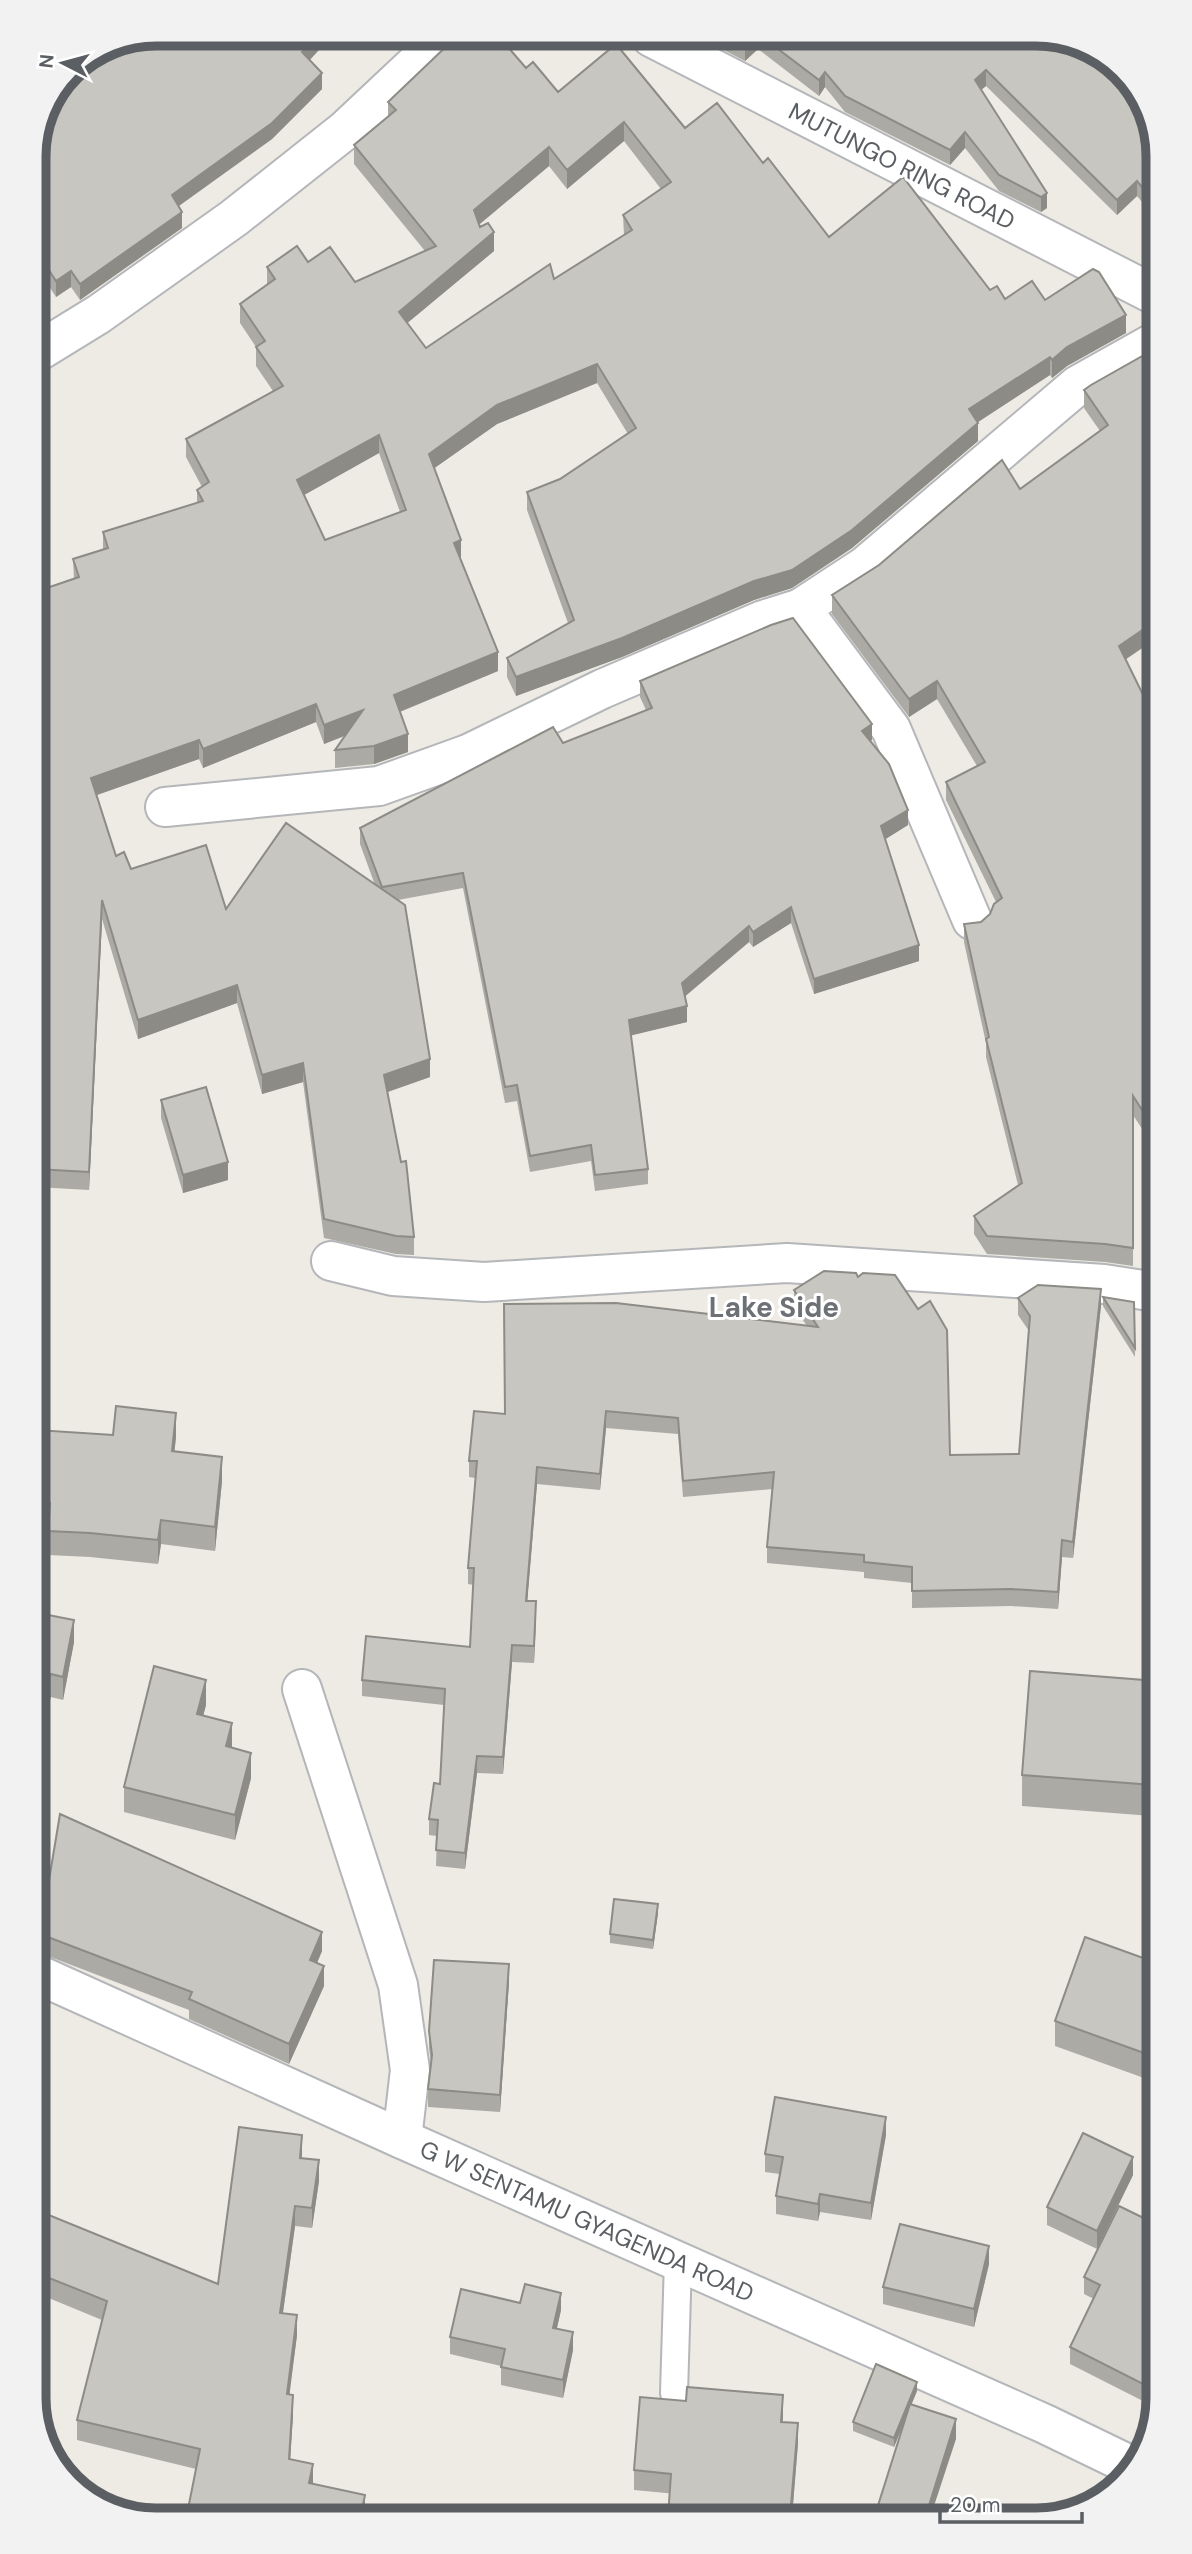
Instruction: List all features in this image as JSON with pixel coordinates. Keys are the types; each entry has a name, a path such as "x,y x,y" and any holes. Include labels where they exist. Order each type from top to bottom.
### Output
{"street":[{"path":"46,347 99,314 233,218 344,131 435,46"},
{"name":"MUTUNGO RING ROAD","path":"669,46 1146,290"},
{"path":"164,807 379,786 468,754 603,689 763,620 801,608 865,566 1078,385 1146,347"},
{"path":"801,608 891,729 972,920"},
{"path":"331,1261 393,1276 484,1282 787,1263 1104,1284 1146,1290"},
{"path":"302,1689 398,1985 410,2070 402,2139"},
{"name":"G W SENTAMU GYAGENDA ROAD","path":"46,1979 1045,2424 1125,2463"}],"lane":[{"path":"674,2393 678,2261"}],"building":[{"path":"156,46 308,46 302,52 322,73 272,123 172,195 182,212 80,284 71,271 56,281 46,266 46,148 49,127 62,98 98,98 98,62 120,51"},
{"path":"447,46 507,46 526,68 533,62 558,92 614,46 618,46 685,128 717,103 763,163 768,158 829,237 903,177 990,290 997,286 1005,299 1032,281 1045,300 1093,269 1099,272 1126,315 1067,347 1052,360 1050,357 969,409 978,423 852,530 792,570 754,581 622,638 516,677 507,658 574,620 527,492 560,479 636,428 597,364 497,405 429,454 461,540 454,543 498,652 394,695 408,734 374,746 335,750 363,710 324,725 316,704 203,749 199,740 91,778 116,856 124,852 131,869 206,845 226,909 286,823 405,905 430,1059 384,1075 401,1162 406,1161 414,1237 396,1236 324,1219 303,1063 262,1075 237,985 138,1020 102,900 89,1172 46,1170 46,588 79,577 73,559 108,548 103,532 203,501 197,490 209,482 186,439 283,386 256,347 265,341 240,304 275,279 267,267 297,246 308,262 330,247 355,282 436,246 354,145 396,110 388,102","holes":["624,122 671,182 623,215 632,230 554,279 550,264 426,348 399,312 494,232 488,223 480,227 474,210 549,147 567,170","379,435 406,510 325,540 297,480"]},
{"path":"774,46 1044,46 1079,54 1114,78 1135,107 1146,141 1146,192 1137,181 1117,200 986,70 975,80 1047,193 1041,197 999,175 965,132 950,150 845,96 825,72 819,80"},
{"path":"1146,354 1146,627 1119,646 1146,701 1146,1116 1133,1096 1133,1248 987,1236 974,1216 1022,1183 986,1039 989,1037 964,924 981,922 1002,898 946,782 985,762 937,681 909,699 832,595 879,565 1002,460 1020,489 1108,425 1084,390"},
{"path":"793,618 872,724 862,731 889,764 908,810 881,826 919,945 814,979 791,907 753,932 749,926 682,983 687,1006 629,1020 648,1169 595,1175 591,1145 530,1156 517,1085 505,1087 463,873 382,887 360,828 553,727 563,743 652,708 640,681"},
{"path":"206,1087 228,1162 183,1175 161,1100"},
{"path":"824,1271 856,1273 858,1277 863,1273 895,1275 918,1309 930,1301 947,1330 950,1455 1019,1454 1030,1316 1018,1298 1038,1285 1101,1289 1073,1542 1062,1540 1058,1592 1011,1589 912,1591 912,1567 864,1562 864,1555 767,1547 774,1472 683,1481 678,1418 606,1411 600,1474 537,1467 526,1601 536,1601 534,1646 512,1645 503,1757 477,1756 465,1853 436,1850 438,1820 429,1819 434,1783 440,1784 445,1689 362,1680 366,1636 470,1647 474,1568 468,1568 477,1461 469,1461 474,1411 505,1414 504,1304 616,1303 818,1327 794,1290"},
{"path":"1103,1297 1134,1302 1135,1348"},
{"path":"116,1406 176,1413 172,1451 222,1457 215,1527 161,1520 158,1540 48,1531 50,1503 46,1503 46,1431 113,1435"},
{"path":"46,1615 74,1620 63,1677 51,1674 48,1683"},
{"path":"154,1666 206,1680 197,1714 232,1723 226,1746 251,1753 235,1815 124,1787"},
{"path":"1030,1671 1146,1680 1146,1784 1022,1775"},
{"path":"60,1814 322,1932 310,1960 324,1966 289,2044 189,1999 192,1992 46,1936 46,1898"},
{"path":"614,1899 658,1904 653,1940 610,1934"},
{"path":"1085,1937 1146,1959 1146,2054 1055,2021"},
{"path":"434,1960 509,1964 500,2095 428,2089 432,2055 429,2031"},
{"path":"775,2097 886,2117 871,2203 820,2194 818,2204 776,2196 783,2157 765,2154"},
{"path":"239,2127 302,2135 300,2158 319,2160 312,2208 295,2206 280,2313 297,2315 287,2394 293,2395 289,2459 313,2464 309,2483 365,2495 362,2508 188,2508 200,2449 77,2420 107,2301 46,2277 46,2214 218,2284"},
{"path":"1083,2133 1133,2157 1097,2231 1047,2207"},
{"path":"1119,2206 1146,2219 1146,2378 1143,2384 1070,2347 1100,2285 1084,2277"},
{"path":"900,2224 989,2246 974,2309 883,2287"},
{"path":"525,2284 561,2293 553,2328 573,2332 563,2380 501,2367 505,2349 450,2337 461,2289 520,2303"},
{"path":"876,2364 917,2382 894,2438 853,2422"},
{"path":"687,2387 783,2395 781,2422 798,2423 791,2505 810,2508 669,2508 671,2474 634,2470 640,2397 686,2401"},
{"path":"910,2404 956,2419 928,2508 877,2508"}],"district":[{"name":"Lake Side","path":"774,1307"}]}
